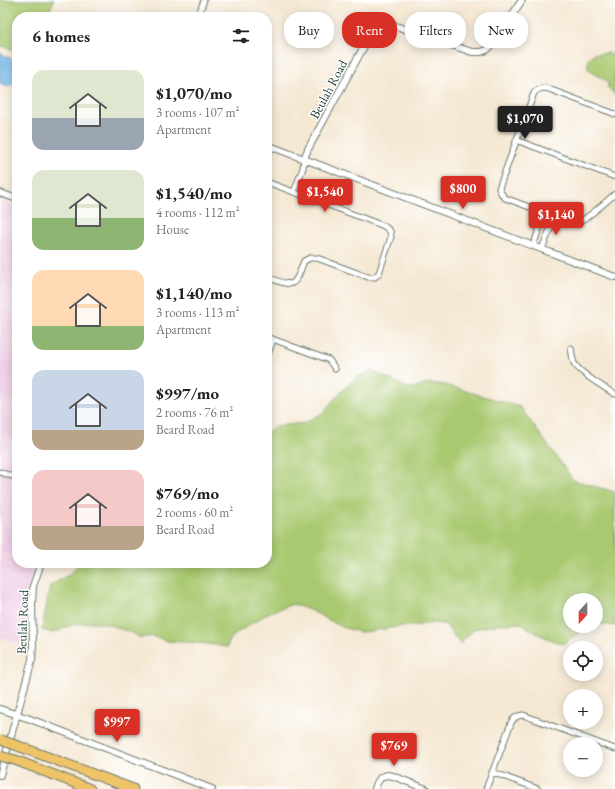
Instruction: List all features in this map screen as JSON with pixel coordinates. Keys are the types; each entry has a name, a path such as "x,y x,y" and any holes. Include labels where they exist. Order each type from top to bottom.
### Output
{"highway":[{"path":"0,740 133,789"},
{"path":"0,756 90,789"}],"street":[{"path":"200,12 204,0"},
{"name":"Beulah Road","path":"304,159 374,28 380,24 390,24 472,52 481,52 487,50 494,43 522,0"},
{"path":"615,114 546,88 537,89 534,93 499,188 505,198 555,217 576,223 607,202 615,194"},
{"path":"516,140 615,176"},
{"path":"272,147 615,277"},
{"path":"294,192 304,168 304,159"},
{"path":"272,184 384,226 390,231 391,237 379,273 375,277 368,277 317,258 310,258 304,261 298,279 293,283 287,284 272,279"},
{"path":"0,193 12,197"},
{"path":"533,246 546,213"},
{"path":"542,249 555,217"},
{"path":"272,343 273,340 329,360 335,369"},
{"path":"571,348 575,365 590,378 615,394"},
{"path":"0,472 12,476"},
{"name":"Beulah Road","path":"0,775 32,660 33,586 38,568"},
{"path":"0,709 212,789"},
{"path":"486,789 511,723 514,718 518,716 523,715 615,749"},
{"path":"492,772 538,789"},
{"path":"375,789 381,777 387,775 426,789"}],"shaded area":[{"path":"0,200 12,205 12,568 34,568 26,601 27,647 0,637"}],"green space":[{"path":"0,0 54,0 49,12 12,12 12,49 0,45"},
{"path":"608,53 615,57 615,95 608,88 608,83 606,81 588,69 588,59 593,54"},
{"path":"371,370 408,388 416,388 428,383 446,385 520,407 573,480 615,492 615,626 603,624 603,593 563,593 563,633 579,633 567,641 563,641 562,644 540,635 520,623 500,624 474,629 460,644 445,624 432,623 360,632 342,627 312,611 293,604 270,612 241,630 231,638 227,647 201,643 168,641 152,636 140,638 135,634 106,624 92,622 72,625 53,633 42,630 50,586 70,574 75,568 272,568 272,429 276,426 304,423 323,413 335,398 354,379"}],"water":[{"path":"0,53 12,59 12,84 9,87 0,84"}]}
